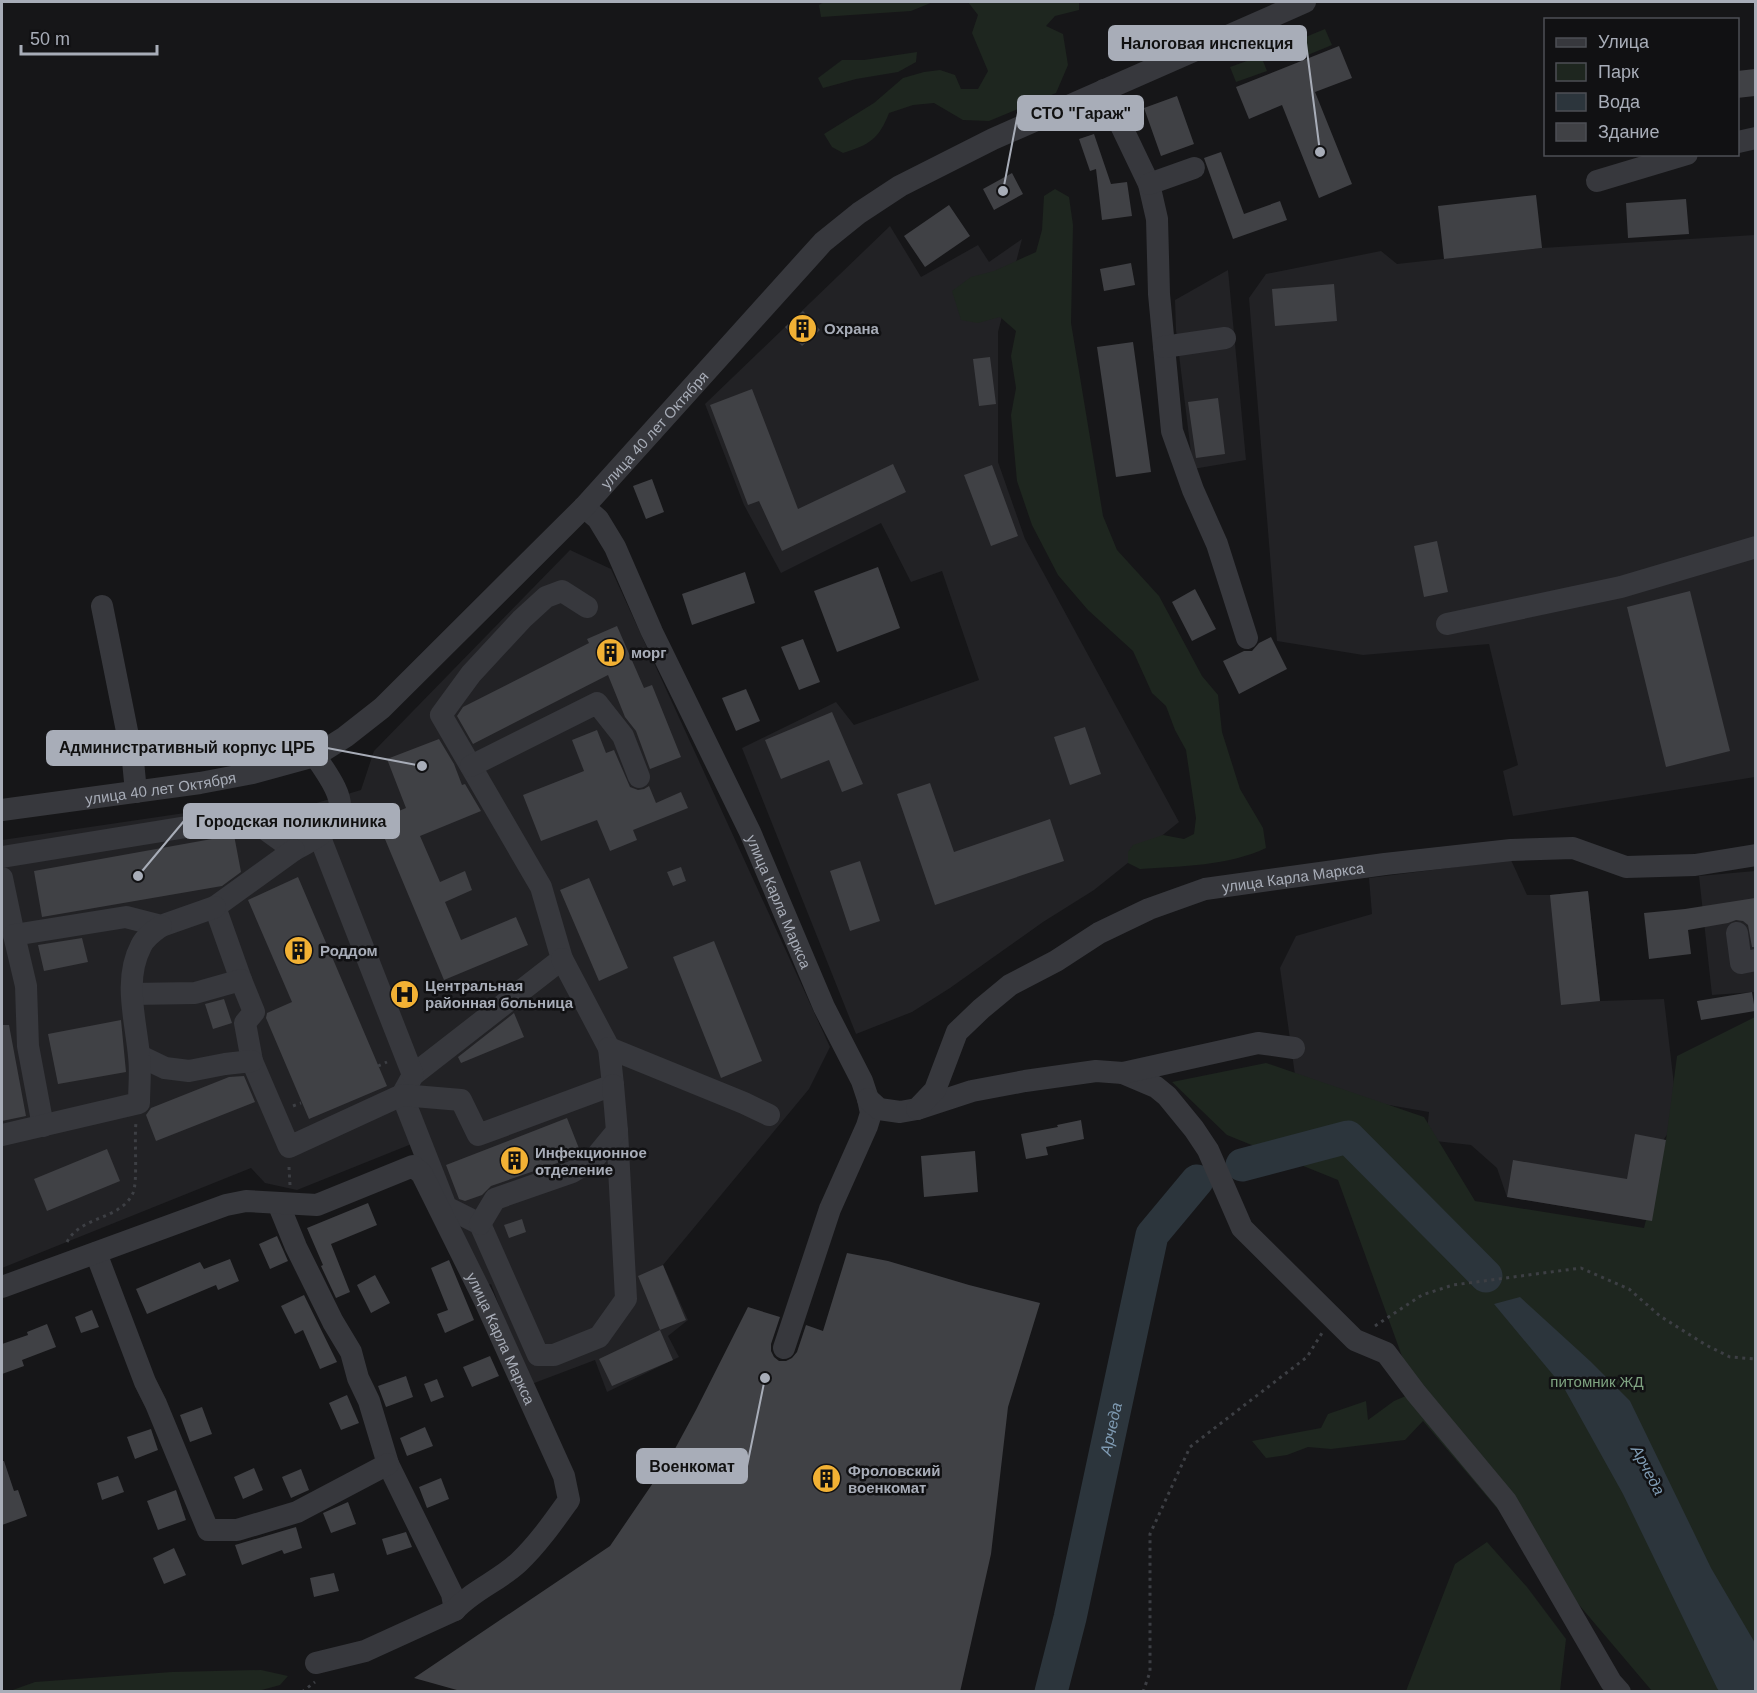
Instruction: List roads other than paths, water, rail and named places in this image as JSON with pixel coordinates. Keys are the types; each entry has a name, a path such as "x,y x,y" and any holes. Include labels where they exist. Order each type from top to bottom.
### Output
{"street":[{"name":"улица 40 лет Октября","path":"2,810 200,783 315,756 345,737 382,708 584,507 823,242 859,213 900,186 983,145 1305,2"},
{"path":"1104,90 1149,184 1157,219 1159,294 1172,431 1193,490 1217,544 1247,638"},
{"path":"1739,142 1755,138"},
{"path":"1597,181 1680,156"},
{"path":"1149,184 1194,168"},
{"path":"1164,347 1225,338"},
{"name":"улица Карла Маркса","path":"584,507 597,519 615,547 652,632 750,832 824,1007 862,1081 868,1099 871,1113 867,1126 830,1209 784,1348"},
{"path":"1447,624 1621,587 1755,547"},
{"path":"319,835 408,1085 446,1207 480,1224 537,1355 554,1355 599,1336 626,1299 617,1131 609,1048 562,959 541,887 441,715 471,674 522,619 546,597 562,591 587,607"},
{"path":"102,606 133,761 136,792"},
{"path":"471,766 597,703 623,736 639,777"},
{"path":"2,1135 139,1103 140,1056 134,1026 132,994 134,969 141,946 161,926 215,907 337,821 342,807 339,795 315,756"},
{"path":"2,857 248,817 294,850"},
{"name":"улица Карла Маркса","path":"917,1109 935,1090 957,1032 1010,985 1056,961 1099,933 1149,909 1204,889 1385,864 1511,850 1573,848 1626,867 1695,865 1755,855"},
{"path":"2,878 26,986 28,1046 43,1126"},
{"path":"215,907 254,1012 245,1023 252,1061 289,1147 408,1085 562,959"},
{"path":"14,935 126,917 161,926"},
{"path":"1737,933 1741,963 1755,960"},
{"path":"132,994 195,993 241,980"},
{"path":"868,1099 879,1109 900,1112 917,1109 972,1091 1096,1071 1123,1073 1258,1043 1294,1048"},
{"path":"609,1048 769,1115"},
{"path":"140,1056 165,1068 189,1071 252,1061"},
{"path":"1123,1073 1156,1088 1167,1096 1208,1150 1242,1228 1355,1340 1386,1353 1416,1393 1506,1500 1611,1682 1620,1692"},
{"path":"408,1085 461,1100 478,1135 613,1085"},
{"path":"480,1224 495,1199 572,1172 594,1159 617,1131"},
{"name":"улица Карла Маркса","path":"2,1287 226,1205 246,1201 317,1205 413,1166 422,1174 484,1299 564,1476 569,1500 519,1562 465,1599 455,1610 365,1650 316,1663"},
{"path":"282,1204 296,1247 333,1322 351,1352 388,1464 452,1593 455,1610"},
{"path":"86,1256 156,1404 208,1530 237,1530 297,1512 388,1464"}],"water":[{"path":"1520,1297 1630,1401 1711,1568 1755,1643 1755,1691 1719,1691 1717,1688 1623,1494 1564,1388 1494,1304"}],"waterway":[{"name":"Арчеда","path":"1242,1165 1348,1137 1486,1276"},
{"name":"Арчеда","path":"1051,1692 1070,1618 1152,1235 1197,1181"}],"place":[{"name":"Налоговая инспекция","path":"1320,152"},
{"name":"СТО \"Гараж\"","path":"1003,191"},
{"name":"Охрана","path":"803,328"},
{"name":"морг","path":"610,652"},
{"name":"Административный корпус ЦРБ","path":"422,766"},
{"name":"Городская поликлиника","path":"138,876"},
{"name":"Роддом","path":"299,950"},
{"name":"Центральная районная больница","path":"404,994"},
{"name":"Инфекционное отделение","path":"514,1161"},
{"name":"Военкомат","path":"765,1378"},
{"name":"Фроловский военкомат","path":"827,1479"}],"park label":[{"name":"питомник ЖД","path":"1597,1381"}]}
